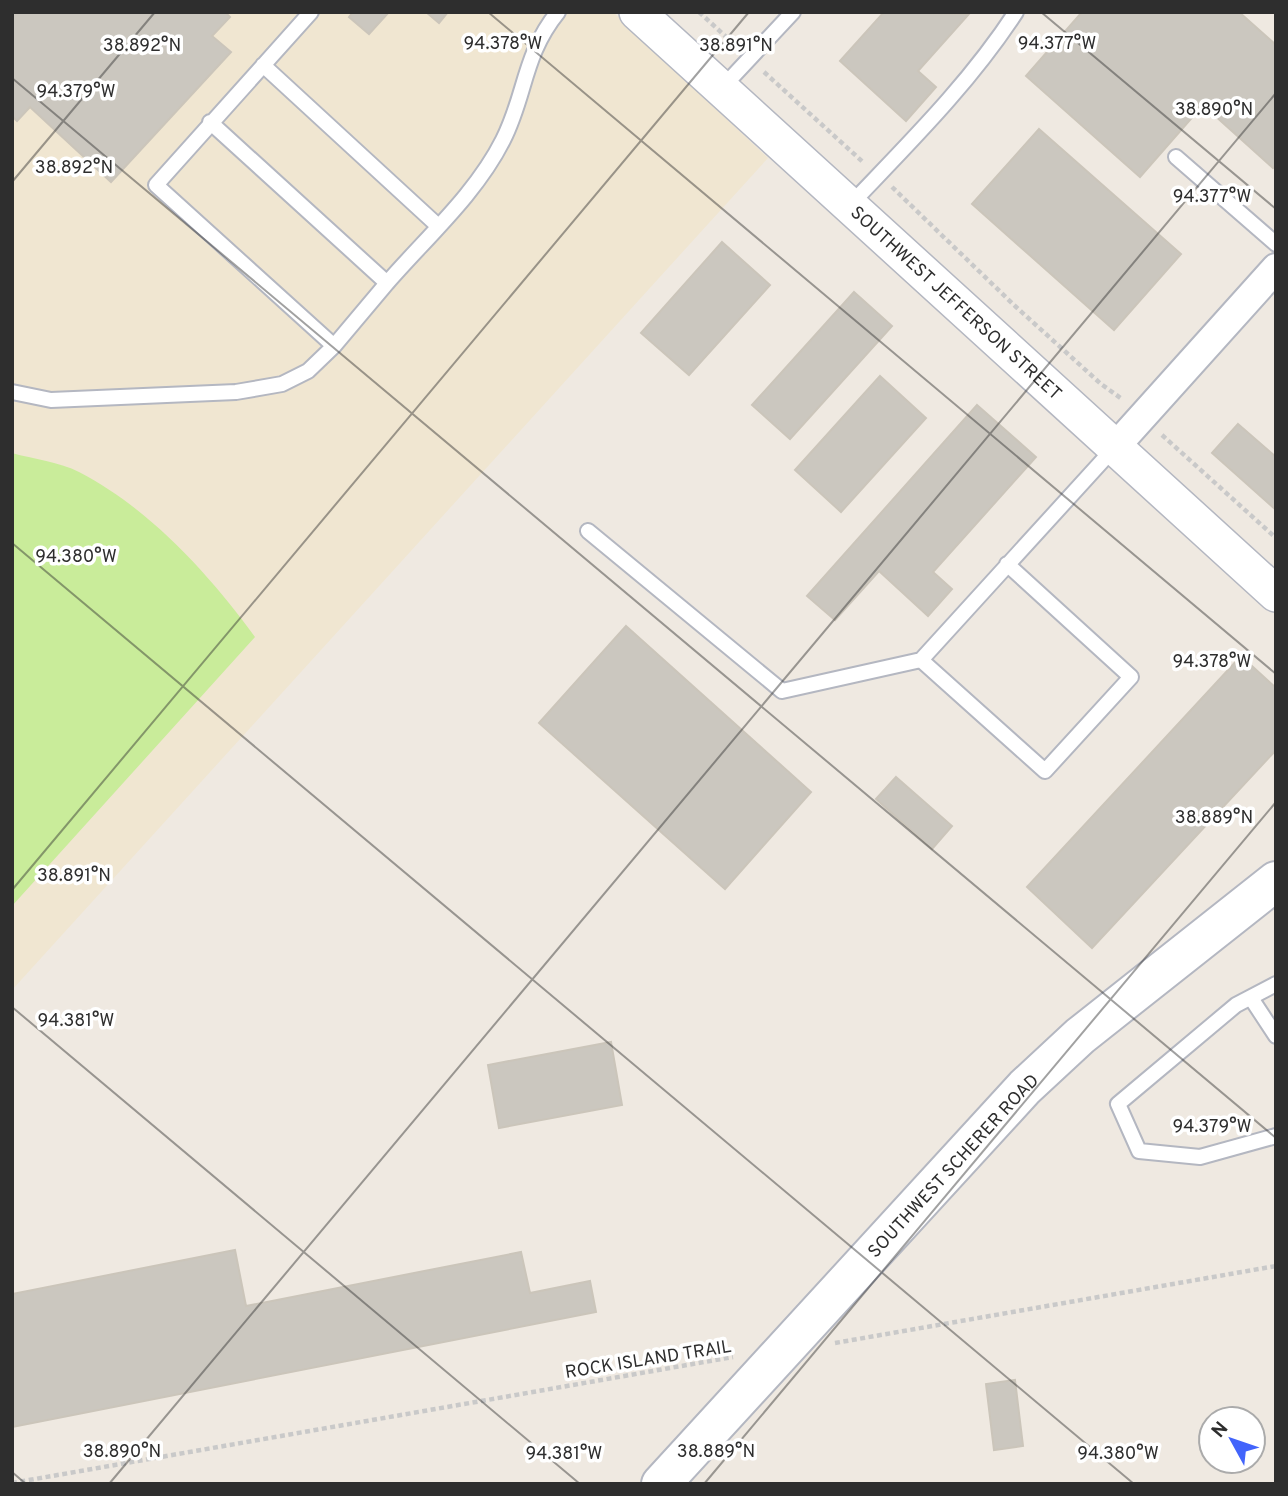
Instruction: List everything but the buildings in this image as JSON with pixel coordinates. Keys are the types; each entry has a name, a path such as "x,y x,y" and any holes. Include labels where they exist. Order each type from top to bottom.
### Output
{"main road":[{"name":"SOUTHWEST SCHERER ROAD","path":"661,1484 1025,1087 1080,1036 1276,881"}],"street":[{"name":"SOUTHWEST JEFFERSON STREET","path":"637,12 1276,594"},
{"path":"1116,446 1276,268"}],"lane":[{"path":"311,12 156,185 334,346"},
{"path":"12,393 51,400 236,393 282,384 308,370 334,346 485,171 504,139 534,44 558,12"},
{"path":"721,89 793,12"},
{"path":"850,205 944,106 991,50 1016,12"},
{"path":"263,65 437,225"},
{"path":"210,122 387,283"},
{"path":"1176,157 1276,244"},
{"path":"588,531 782,691 921,660 1116,446"},
{"path":"921,660 1045,771 1131,677 1007,564"},
{"path":"1276,984 1236,1005 1118,1104 1139,1151 1200,1157 1276,1136"},
{"path":"1251,998 1276,1036"}],"path":[{"path":"699,12 878,175 1015,306 1101,384 1142,416 1276,538"},
{"path":"823,1345 1276,1266"},
{"name":"ROCK ISLAND TRAIL","path":"12,1483 736,1357 770,1366"}],"shaded area":[{"path":"12,12 613,12 768,158 12,990"}],"green space":[{"path":"12,453 55,463 79,472 130,504 198,567 255,637 12,906"}]}
